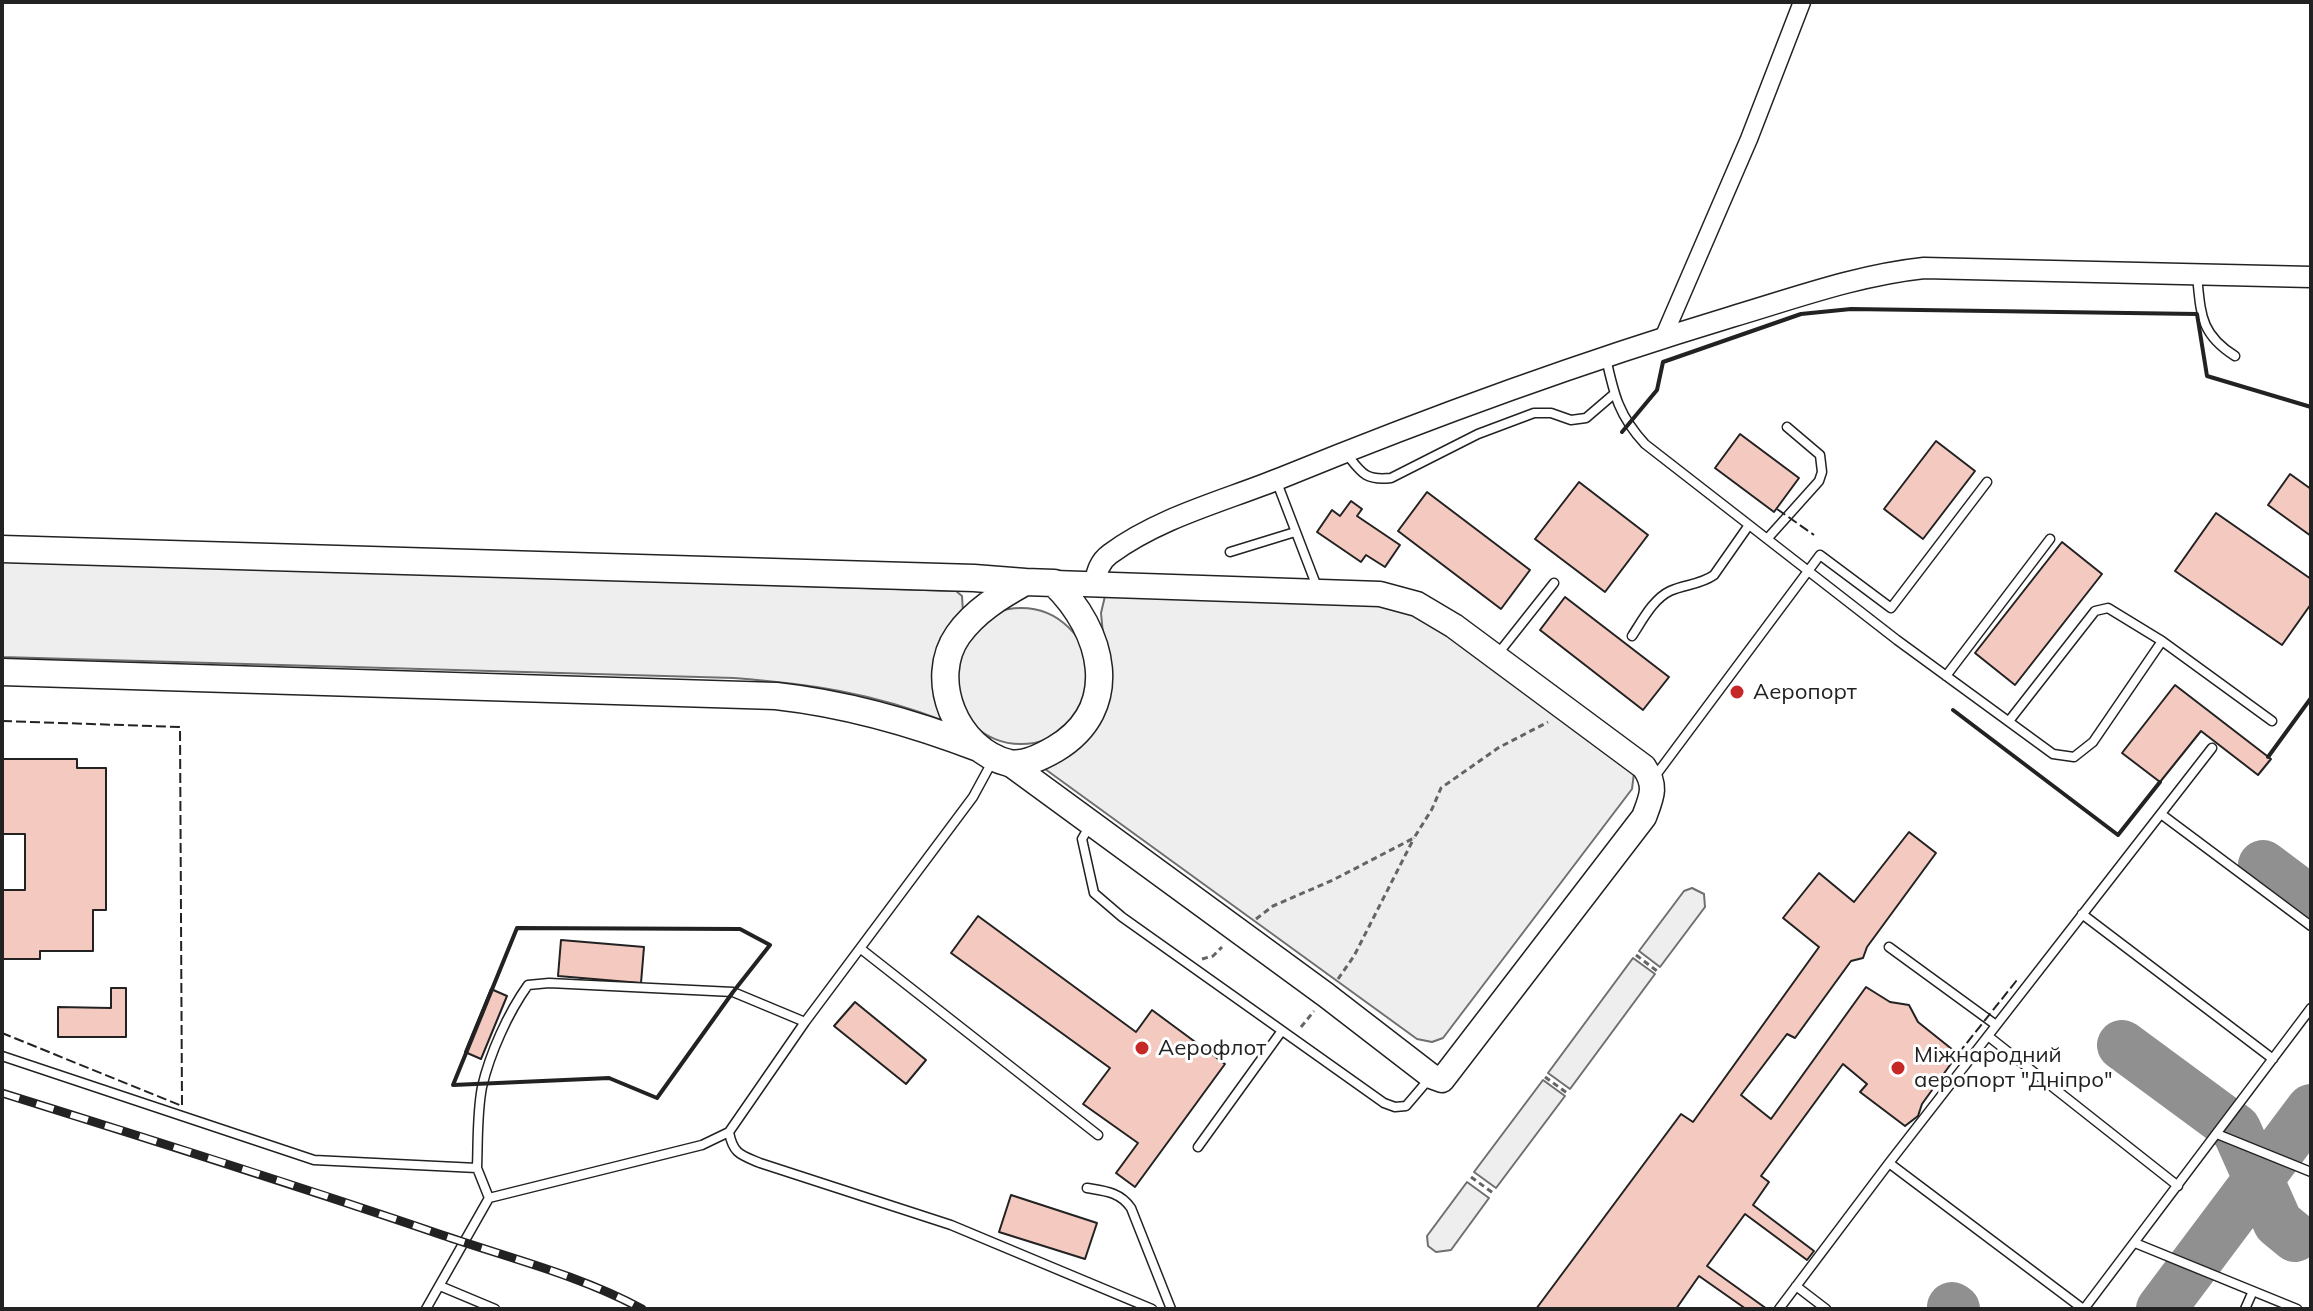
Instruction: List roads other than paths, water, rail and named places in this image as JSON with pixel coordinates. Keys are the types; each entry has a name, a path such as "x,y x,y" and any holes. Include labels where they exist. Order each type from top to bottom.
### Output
{"main road":[{"path":"2,549 974,578 1380,594 1417,604 1496,655 1644,767 1652,779 1651,799 1644,817 1442,1080 1431,1076 1092,822 960,729 951,709 945,670 948,652 972,619 989,604 1025,582"},
{"path":"2,672 776,696 870,711 922,726 995,756 1032,760 1065,743 1082,727 1099,689 1099,667 1088,625 1054,583"}],"street":[{"path":"1663,338 1749,139 1802,2"},
{"path":"1094,585 1099,564 1107,556 1150,529 1344,452 1606,357 1848,282 1914,269 1991,268 2311,277"}],"lane":[{"path":"2197,276 2202,318 2208,332 2221,347 2235,356"},
{"path":"1606,357 1614,394 1625,421 1645,444 1946,676 2053,754 2074,757 2093,742 2162,641"},
{"path":"1344,452 1365,477 1377,480 1391,478 1478,434 1534,413 1551,413 1571,420 1586,418 1614,394"},
{"path":"1767,539 1819,481 1822,472 1820,455 1787,427"},
{"path":"1276,480 1319,591"},
{"path":"1652,779 1820,555 1891,608 1987,482"},
{"path":"1632,636 1659,598 1669,591 1706,581 1714,575 1749,525"},
{"path":"1230,552 1295,532"},
{"path":"1946,676 2050,539"},
{"path":"1496,655 1554,583"},
{"path":"2009,721 2095,611 2102,609 2113,609 2162,641 2272,721"},
{"path":"1779,1309 2212,748"},
{"path":"426,1309 489,1198 702,1145 729,1132 805,1022 973,797 995,756"},
{"path":"2161,814 2311,926"},
{"path":"1092,822 1082,839 1094,893 1187,965 1384,1103 1395,1107 1406,1106 1431,1076"},
{"path":"2082,914 2273,1059"},
{"path":"1889,947 1996,1025"},
{"path":"861,949 1098,1135"},
{"path":"489,1198 477,1168 483,1085 506,1024 528,985 549,983 733,992 805,1022"},
{"path":"1889,1163 2084,1309 2311,1008"},
{"path":"1198,1147 1281,1032"},
{"path":"1988,1036 2178,1186"},
{"path":"2,1056 314,1160 477,1168"},
{"path":"729,1132 731,1146 760,1163 951,1225 1152,1309"},
{"path":"2217,1134 2311,1172"},
{"path":"1087,1188 1125,1199 1171,1309"},
{"path":"2135,1243 2297,1309"},
{"path":"440,1286 495,1309"},
{"path":"1796,1286 1826,1309"},
{"path":"2245,1309 2253,1291"}],"railway":[{"path":"2,1093 544,1268 594,1286 642,1309"}],"place":[{"name":"Аеропорт","path":"1737,692"},
{"name":"Аерофлот","path":"1142,1048"},
{"name":"Міжнародний аеропорт \"Дніпро\"","path":"1898,1068"}]}
